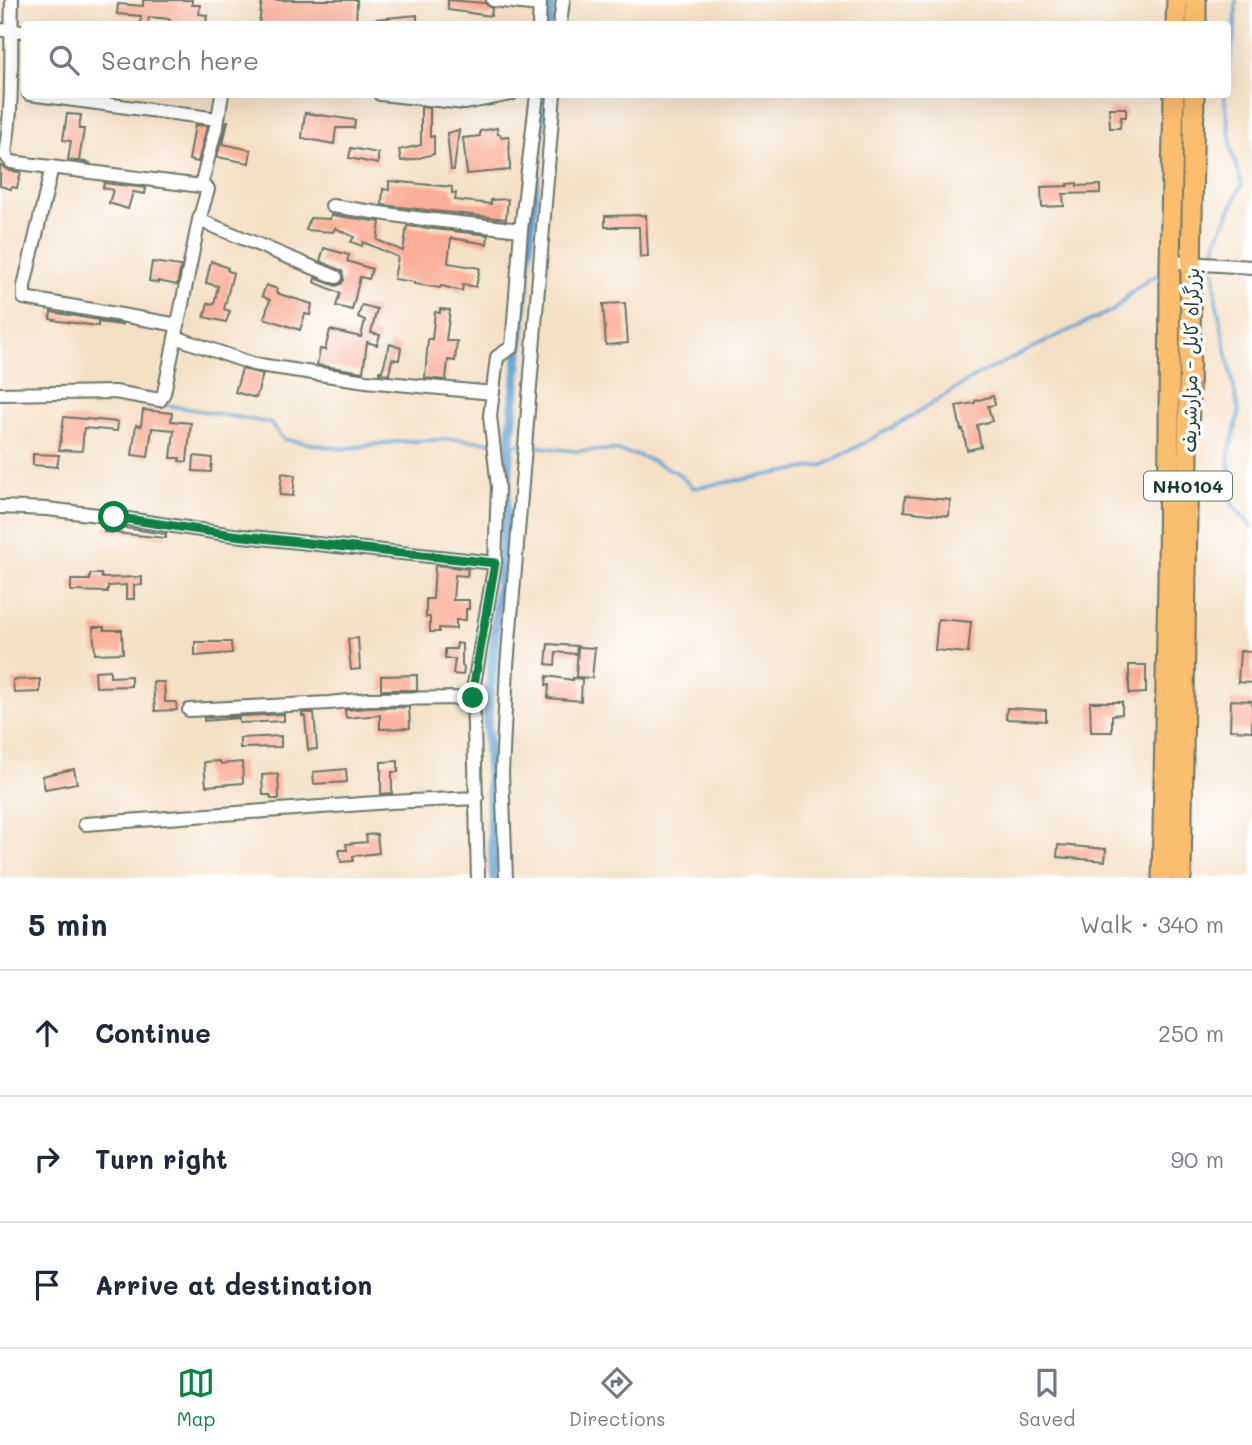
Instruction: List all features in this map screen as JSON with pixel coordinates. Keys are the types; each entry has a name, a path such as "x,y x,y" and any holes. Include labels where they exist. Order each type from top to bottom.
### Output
{"highway":[{"path":"1176,21 1177,0"},
{"path":"1196,0 1196,21"},
{"name":"بزرگراه کابل - مزارشریف","path":"1162,878 1174,98"},
{"name":"بزرگراه کابل - مزارشریف","path":"1181,878 1194,98"}],"street":[{"path":"0,394 116,392 160,400 164,393 199,220 208,189 11,162 3,147 16,93 5,30 12,0"},
{"path":"493,0 540,3 540,21"},
{"path":"560,21 563,0"},
{"path":"55,98 218,119"},
{"path":"201,186 221,98"},
{"path":"418,98 465,103 491,98"},
{"path":"478,878 473,690 495,563 498,487 490,416 497,357 512,347 521,230 537,98"},
{"path":"506,878 502,774 507,666 554,98"},
{"path":"52,167 24,286 24,298 176,331 253,364 366,381 493,393"},
{"path":"332,206 521,230"},
{"path":"199,220 336,277"},
{"path":"1170,262 1252,267"},
{"path":"0,507 47,509 233,535 495,563"},
{"path":"189,710 368,699 473,698"},
{"path":"85,824 477,798"}],"building":[{"path":"143,0 192,0 192,5 200,5 199,14 207,15 206,21 170,21 149,17 148,21 140,21 141,16 117,14 118,4 143,6"},
{"path":"262,0 357,0 356,21 259,21"},
{"path":"448,0 485,3 492,9 491,16 448,10"},
{"path":"417,15 417,21 376,19"},
{"path":"421,107 430,108 430,137 434,136 434,154 401,161 399,150 421,145"},
{"path":"1109,108 1126,108 1126,117 1121,117 1120,128 1110,128"},
{"path":"305,113 355,120 354,128 336,128 334,144 302,138"},
{"path":"67,114 81,115 79,129 84,129 79,161 91,163 68,160 71,141 63,140"},
{"path":"227,121 223,144 251,150 249,163 217,157"},
{"path":"195,125 207,126 198,162 189,160"},
{"path":"497,128 501,137 509,136 510,170 467,174 463,138 480,136 480,131"},
{"path":"459,130 454,170 451,170 447,133"},
{"path":"351,148 378,153 378,164 349,158"},
{"path":"0,165 9,171 21,172 17,188 0,186"},
{"path":"389,181 452,187 452,193 456,193 455,200 491,204 491,200 508,199 506,219 382,205 383,189 389,190"},
{"path":"104,183 146,188 145,194 133,192 128,209 109,203 113,190 103,188"},
{"path":"1077,183 1077,186 1100,185 1100,193 1063,194 1064,206 1042,207 1041,187"},
{"path":"331,215 380,222 377,240 403,251 407,226 488,235 487,244 451,238 448,263 480,268 476,287 463,284 462,291 394,279 398,257 363,242 362,246 351,242 354,237 335,228 333,232 306,230 310,218 330,219"},
{"path":"646,215 648,256 640,257 639,227 605,227 605,216"},
{"path":"324,248 349,255 347,261 372,269 369,279 360,277 352,310 336,306 340,293 314,282 315,278 336,286 344,280 342,271 320,261"},
{"path":"211,261 233,273 224,309 230,311 226,322 204,317 208,303 214,304 218,286 206,283"},
{"path":"152,262 181,266 177,285 149,281"},
{"path":"266,285 277,289 276,293 312,304 310,315 305,314 300,330 264,318 270,300 262,296"},
{"path":"625,303 628,343 606,345 603,304"},
{"path":"362,305 377,309 371,333 380,335 377,345 367,342 363,372 317,365 320,349 325,350 330,330 361,337 365,320 358,317"},
{"path":"440,309 450,310 446,341 457,341 455,361 448,360 446,380 425,378 428,339 432,339 435,312 440,313"},
{"path":"51,312 122,325 98,322 98,326 59,321 50,319"},
{"path":"390,344 401,348 399,360 392,359 389,374 379,373 382,371"},
{"path":"242,369 263,374 256,398 235,392"},
{"path":"993,396 995,405 988,406 992,421 977,425 981,447 967,450 956,406"},
{"path":"143,410 172,413 171,421 191,423 187,462 179,461 180,458 171,458 174,430 152,428 148,457 132,455 136,425 141,426"},
{"path":"64,417 118,422 117,431 84,428 82,451 59,450"},
{"path":"33,454 59,455 57,467 33,465"},
{"path":"194,456 212,458 211,472 193,471"},
{"path":"282,473 295,475 293,496 280,495"},
{"path":"905,496 950,500 949,516 904,511"},
{"path":"104,525 166,534 166,538 104,532"},
{"path":"435,565 468,569 467,576 455,575 453,600 469,600 466,620 456,620 456,629 439,628 439,632 430,632 430,617 426,617 426,599 433,599"},
{"path":"90,574 101,574 102,578 142,577 142,585 134,585 134,599 126,599 126,585 108,586 108,592 71,591 71,580 90,580"},
{"path":"938,619 971,622 968,653 935,650"},
{"path":"93,627 122,630 123,653 95,654"},
{"path":"358,638 360,669 351,670 348,639"},
{"path":"195,642 231,642 232,653 195,656"},
{"path":"457,643 462,644 463,675 453,674 455,659 445,659 445,649 456,649"},
{"path":"548,644 577,646 576,654 556,652 555,665 546,664"},
{"path":"578,647 595,648 592,678 576,677"},
{"path":"1240,651 1252,652 1252,683 1238,682"},
{"path":"1129,665 1146,665 1146,693 1129,694"},
{"path":"110,670 110,677 131,676 131,686 96,687 95,671"},
{"path":"417,675 417,690 381,690 381,676"},
{"path":"547,676 582,679 581,701 548,698"},
{"path":"40,679 40,692 14,693 13,680"},
{"path":"153,682 164,682 165,702 176,702 177,710 155,711"},
{"path":"1231,700 1252,701 1252,731 1230,730"},
{"path":"1090,702 1122,702 1122,714 1112,715 1112,732 1091,732"},
{"path":"409,707 410,728 380,729 380,715 346,718 345,710 368,708"},
{"path":"1007,708 1046,710 1046,721 1006,719"},
{"path":"302,713 314,713 317,749 308,750 305,716 302,716"},
{"path":"284,714 284,721 239,723 239,718 204,721 204,718"},
{"path":"281,736 281,747 240,748 240,738"},
{"path":"220,761 221,764 242,762 243,783 206,786 204,762"},
{"path":"398,761 398,772 392,772 392,793 381,794 381,762"},
{"path":"74,769 77,783 45,789 42,776"},
{"path":"346,769 347,782 314,784 313,772"},
{"path":"278,774 279,799 271,799 270,795 263,795 262,775"},
{"path":"377,834 379,853 353,856 353,861 341,862 339,850 347,850 346,844 367,842 366,835"},
{"path":"1058,845 1106,849 1105,861 1057,857"}],"waterway":[{"path":"549,21 551,0"},
{"path":"1231,53 1236,0"},
{"path":"494,878 487,722 543,98"},
{"path":"1214,260 1217,239 1242,184 1232,152 1225,98"},
{"path":"1215,271 1216,300 1239,413 1229,454 1231,503 1252,527"},
{"path":"497,442 517,445 525,442 574,451 614,450 643,457 676,472 694,488 824,465 907,419 974,377 1114,310 1132,292 1161,274"},
{"path":"161,404 270,423 283,439 341,449 395,442 453,439 489,442"}],"route":[{"path":"114,517 233,535 495,563 473,698"}]}
